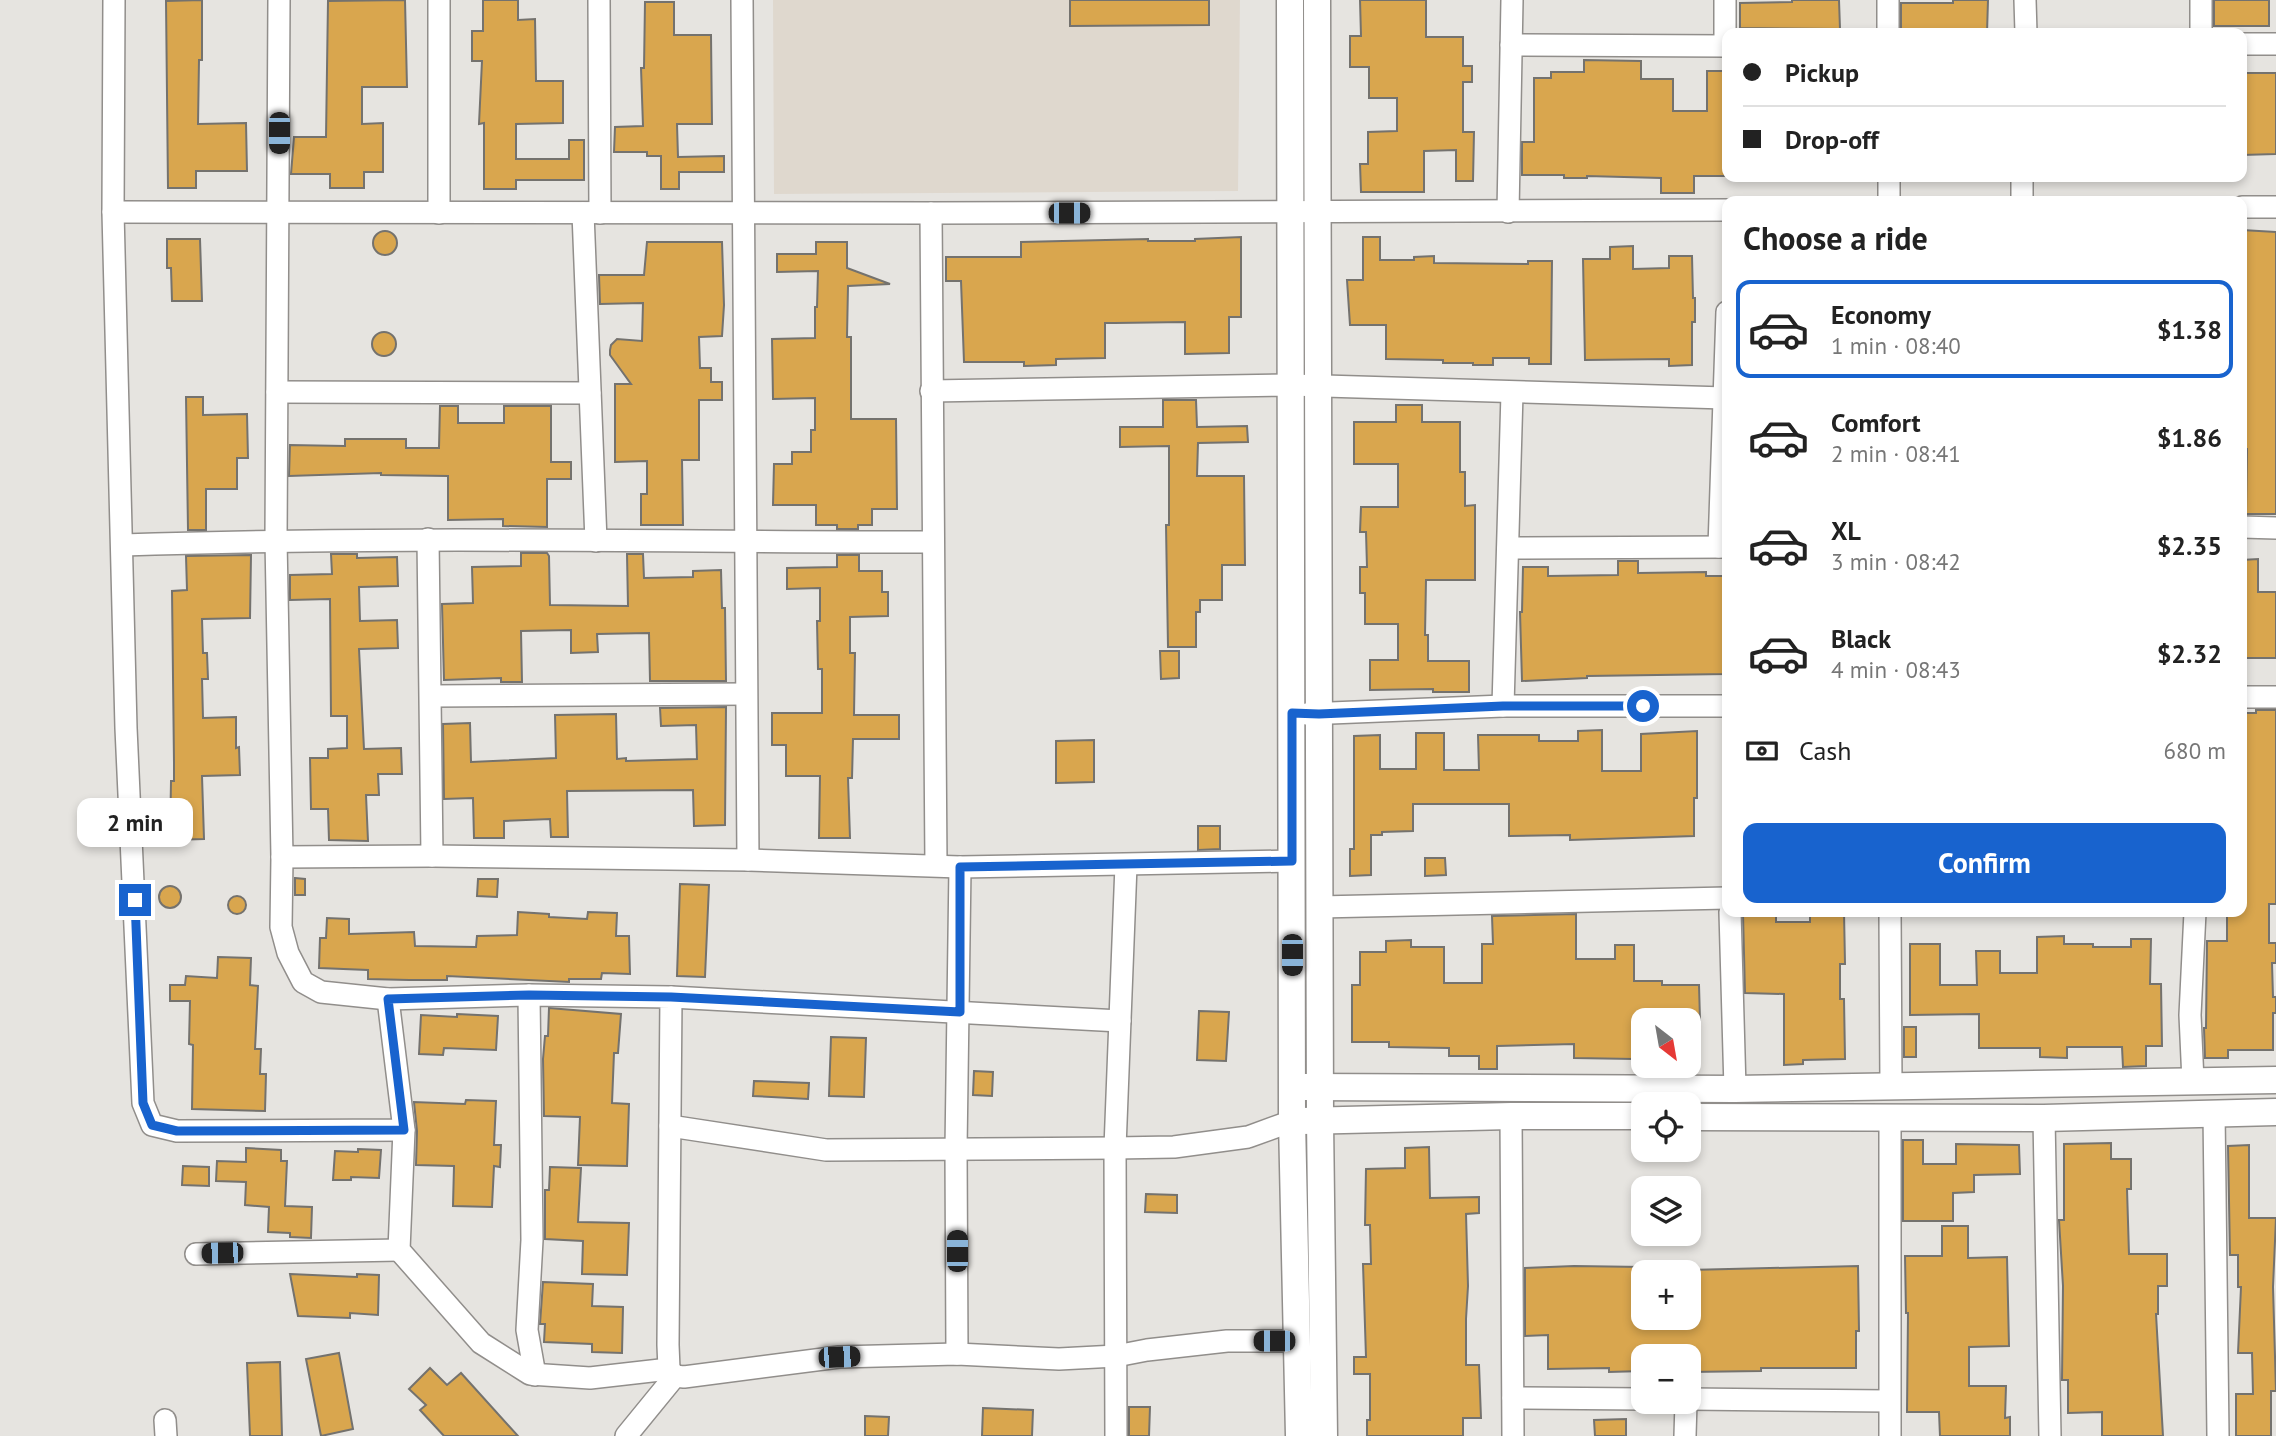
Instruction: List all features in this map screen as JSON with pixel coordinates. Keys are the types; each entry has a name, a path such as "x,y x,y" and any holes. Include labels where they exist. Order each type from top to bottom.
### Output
{"street":[{"path":"114,0 113,212 126,728 143,1103 152,1125 177,1131 404,1130"},
{"path":"279,0 276,540 281,927 288,953 303,982 321,992 388,999 529,995 671,997 1120,1021"},
{"path":"439,0 439,213"},
{"path":"596,541 590,393 592,213 599,0"},
{"path":"742,0 748,860"},
{"path":"1290,0 1292,1122 1299,1436"},
{"path":"1317,0 1320,1121 1324,1436"},
{"path":"1508,212 1512,0"},
{"path":"1725,0 1726,28"},
{"path":"1888,0 1888,28"},
{"path":"2025,0 2026,28"},
{"path":"2201,0 2201,28"},
{"path":"2247,44 2276,44"},
{"path":"1511,45 1722,46"},
{"path":"2247,207 2276,206"},
{"path":"113,212 1722,210"},
{"path":"931,213 936,865"},
{"path":"931,391 1318,386 1722,398"},
{"path":"277,392 590,393"},
{"path":"1503,706 1511,393"},
{"path":"2247,527 2276,528"},
{"path":"122,545 428,539 932,542"},
{"path":"428,539 432,856"},
{"path":"1508,548 1722,547"},
{"path":"432,696 746,694"},
{"path":"2247,696 2276,697"},
{"path":"1292,713 1503,706 1722,706"},
{"path":"282,857 748,860 960,867 1292,861"},
{"path":"1115,1436 1115,1149 1126,865"},
{"path":"957,1353 956,1149 960,867"},
{"path":"1320,907 1722,898"},
{"path":"1730,917 1735,1089"},
{"path":"1890,917 1891,1087"},
{"path":"2193,1082 2190,1015 2195,917"},
{"path":"529,995 532,1240 527,1330 535,1375"},
{"path":"626,1436 672,1373 671,997"},
{"path":"388,999 404,1130 399,1250 481,1343 530,1374 590,1378 672,1373 684,1377 839,1357 957,1353 1059,1359 1116,1356 1227,1342 1298,1341"},
{"path":"1293,1087 1735,1089 2276,1080"},
{"path":"2214,1112 2218,1436"},
{"path":"1701,1116 2044,1118 2276,1112"},
{"path":"670,1126 826,1150 1115,1149 1174,1147 1248,1137 1292,1122 1511,1116 1631,1116"},
{"path":"1511,1116 1513,1436"},
{"path":"1890,1117 1891,1436"},
{"path":"2044,1118 2049,1436"},
{"path":"196,1254 399,1250"},
{"path":"1513,1398 1631,1399"},
{"path":"1701,1401 1889,1401"},
{"path":"1685,1436 1686,1414"}],"shaded area":[{"path":"773,0 1240,0 1238,191 774,194"}],"building":[{"path":"202,0 198,124 246,123 247,171 196,171 196,188 168,188 166,1"},
{"path":"405,0 407,87 362,87 362,124 383,123 383,172 364,172 364,188 330,188 330,174 291,174 294,137 326,137 328,1"},
{"path":"483,0 518,0 518,20 535,19 536,81 563,81 563,123 516,124 516,159 569,159 569,140 584,140 584,180 516,180 516,189 484,189 484,123 479,124 482,61 472,61 472,31 483,31"},
{"path":"1070,0 1209,0 1209,25 1070,26"},
{"path":"1360,0 1426,0 1426,37 1463,37 1463,66 1472,66 1472,82 1463,82 1463,132 1474,132 1473,181 1456,181 1456,150 1424,151 1424,192 1361,192 1360,164 1368,164 1368,132 1397,131 1397,98 1369,98 1369,67 1350,67 1350,36 1361,36"},
{"path":"1839,0 1840,28 1740,28 1740,3"},
{"path":"1953,0 1988,0 1987,28 1901,28 1901,3 1953,3"},
{"path":"2214,0 2269,0 2269,26 2214,26"},
{"path":"645,2 674,2 674,35 711,35 712,124 677,124 678,157 724,156 724,172 679,172 679,189 661,189 661,156 647,156 647,152 614,152 615,127 643,126 641,68 644,68"},
{"path":"1584,60 1641,61 1641,79 1673,79 1673,111 1707,111 1707,71 1722,71 1722,176 1694,176 1694,193 1661,193 1661,178 1522,175 1522,142 1534,142 1534,78 1551,78 1551,72 1584,72"},
{"path":"2247,73 2276,73 2276,154 2247,155"},
{"path":"2247,230 2276,232 2276,514 2247,514"},
{"path":"385,231 394,234 397,243 394,252 385,255 376,252 373,243 376,234"},
{"path":"1241,237 1241,317 1229,317 1229,353 1185,354 1185,322 1105,323 1105,358 1056,359 1056,365 1024,366 1024,362 964,362 961,281 946,281 946,257 1021,257 1021,242 1148,239 1195,241"},
{"path":"1363,237 1380,237 1380,260 1414,260 1414,257 1434,256 1434,263 1528,264 1528,261 1552,261 1551,364 1529,364 1529,358 1493,358 1493,365 1443,363 1443,360 1386,359 1386,325 1350,325 1347,280 1363,280"},
{"path":"167,239 200,239 202,301 172,301 171,268 167,268"},
{"path":"647,242 722,242 722,336 699,337 700,368 711,368 711,382 722,382 722,400 699,400 699,460 682,460 683,525 641,525 641,494 647,494 647,461 615,462 615,384 631,384 610,355 610,350 617,339 642,341 643,303 600,304 599,275 644,275"},
{"path":"816,242 847,242 847,268 890,284 848,286 847,337 851,337 851,419 896,419 897,509 872,509 872,525 858,525 858,529 816,525 816,505 773,505 774,464 792,464 792,452 811,452 811,430 815,430 815,398 773,399 772,339 815,338 818,271 777,272 777,254 816,254"},
{"path":"1633,246 1633,269 1669,268 1669,256 1692,256 1695,322 1692,322 1692,365 1669,366 1669,359 1585,360 1583,259 1610,259 1610,247"},
{"path":"384,332 393,335 396,344 393,353 384,356 375,353 372,344 375,335"},
{"path":"186,397 203,397 203,415 247,414 248,458 237,458 237,489 206,489 206,530 188,530"},
{"path":"1163,400 1196,400 1197,427 1247,426 1248,442 1198,443 1197,476 1244,476 1245,565 1222,565 1222,600 1200,600 1200,612 1196,612 1196,647 1168,647 1166,525 1169,525 1169,446 1120,447 1120,427 1163,427"},
{"path":"1396,405 1422,405 1422,422 1460,422 1460,472 1465,472 1465,506 1475,505 1475,580 1426,580 1425,635 1428,635 1428,661 1469,661 1469,692 1433,692 1433,689 1370,690 1370,660 1398,660 1398,624 1365,624 1365,593 1360,593 1360,567 1367,567 1366,532 1360,532 1361,507 1398,507 1398,464 1354,464 1354,422 1396,422"},
{"path":"440,406 458,406 458,423 504,423 504,406 551,406 551,462 571,462 571,479 547,479 547,527 503,526 503,519 448,520 448,476 381,473 289,476 290,445 345,446 345,439 406,439 406,448 439,448"},
{"path":"521,553 547,553 549,556 550,605 628,606 627,554 643,554 644,578 693,577 693,571 721,570 722,608 725,608 726,681 650,681 649,633 597,634 598,652 571,653 571,630 521,631 522,682 501,682 501,678 444,680 442,604 473,603 472,567 521,566"},
{"path":"331,554 357,554 357,558 397,557 398,586 359,587 360,621 397,620 398,648 359,649 364,749 401,748 402,774 378,774 379,795 366,795 368,841 329,840 328,809 311,809 310,758 328,758 328,749 347,748 347,716 331,716 330,599 290,600 290,575 332,574"},
{"path":"251,555 250,618 202,619 203,653 207,653 208,679 202,679 203,718 236,717 236,748 239,747 240,775 202,776 204,839 170,840 171,781 174,781 172,591 187,590 186,556"},
{"path":"837,555 859,555 859,571 882,571 882,592 888,592 888,616 850,617 850,653 855,653 854,715 899,715 899,739 853,739 852,778 848,778 850,838 819,838 820,776 786,776 786,745 772,745 772,713 822,713 822,669 818,669 817,621 820,621 820,588 787,589 787,568 837,567"},
{"path":"2258,559 2258,592 2276,592 2276,658 2247,658 2247,560"},
{"path":"1618,561 1638,561 1638,573 1706,572 1706,576 1722,576 1722,674 1587,676 1522,681 1520,612 1523,567 1548,567 1548,576 1618,575"},
{"path":"1160,651 1179,651 1179,678 1161,679"},
{"path":"726,707 725,825 694,826 693,790 567,791 568,837 551,837 550,819 504,821 504,838 474,838 473,798 444,799 443,724 470,723 471,762 556,758 555,715 616,714 617,759 697,759 696,725 661,726 660,708"},
{"path":"2256,710 2276,710 2276,904 2269,904 2269,943 2276,943 2276,963 2272,963 2273,997 2276,997 2273,1050 2228,1050 2228,1058 2205,1058 2207,941 2227,941 2227,917 2247,917 2247,713 2256,713"},
{"path":"1602,730 1602,771 1641,771 1641,734 1697,731 1694,836 1570,840 1570,835 1509,836 1509,804 1413,804 1413,831 1371,835 1371,875 1350,876 1350,849 1354,849 1354,736 1380,735 1380,769 1416,769 1416,733 1444,733 1444,770 1479,770 1478,735 1539,735 1539,741 1578,741 1578,731"},
{"path":"1094,740 1094,782 1056,783 1056,741"},
{"path":"1198,826 1220,826 1220,849 1198,850"},
{"path":"1425,858 1445,858 1446,875 1425,876"},
{"path":"295,878 305,879 305,895 295,895"},
{"path":"478,879 498,879 497,897 477,896"},
{"path":"680,884 709,885 705,977 677,976"},
{"path":"170,886 178,889 181,897 178,905 170,908 162,905 159,897 162,889"},
{"path":"237,896 243,899 246,905 243,911 237,914 231,911 228,905 231,899"},
{"path":"518,912 587,919 588,912 617,913 616,936 629,936 630,974 602,973 601,979 569,979 569,982 447,976 447,980 409,980 368,979 368,970 319,968 320,938 326,938 327,918 349,919 349,934 414,932 415,946 476,947 477,936 517,935"},
{"path":"1576,914 1576,959 1615,959 1615,945 1634,945 1634,981 1662,981 1662,985 1699,985 1700,1008 1631,1008 1631,1059 1574,1058 1574,1044 1497,1046 1497,1069 1479,1069 1479,1056 1449,1056 1449,1048 1389,1047 1389,1042 1352,1042 1352,985 1360,985 1360,952 1386,952 1386,941 1411,940 1411,947 1444,947 1444,983 1482,983 1482,944 1493,944 1492,916"},
{"path":"1743,917 1776,917 1776,922 1810,922 1810,917 1844,917 1845,964 1840,964 1840,999 1844,999 1845,1059 1803,1060 1803,1064 1784,1065 1784,994 1745,993"},
{"path":"2064,936 2064,944 2093,944 2093,947 2131,947 2131,939 2151,939 2150,984 2161,984 2162,1046 2146,1046 2146,1066 2123,1067 2122,1047 2067,1047 2067,1058 2040,1057 2040,1048 1979,1048 1979,1014 1910,1015 1910,944 1940,944 1940,985 1977,985 1976,951 2000,951 2000,973 2037,973 2037,937"},
{"path":"218,957 251,958 250,985 258,986 255,1049 261,1049 260,1074 266,1074 265,1111 192,1109 193,1045 189,1044 190,1001 170,1001 170,985 185,985 186,976 217,978"},
{"path":"549,1008 621,1014 618,1053 614,1053 612,1103 629,1104 627,1166 578,1165 580,1117 544,1116 543,1059 545,1036 548,1036"},
{"path":"1199,1011 1229,1012 1226,1061 1197,1060"},
{"path":"457,1014 498,1016 496,1050 444,1048 443,1055 419,1054 421,1015 457,1017"},
{"path":"1904,1027 1916,1027 1916,1057 1904,1057"},
{"path":"831,1037 866,1038 864,1097 829,1096"},
{"path":"974,1071 993,1072 992,1096 973,1095"},
{"path":"754,1081 809,1083 808,1099 753,1096"},
{"path":"466,1100 496,1101 494,1145 501,1145 500,1167 494,1166 492,1207 453,1206 454,1166 416,1165 414,1102 465,1104"},
{"path":"1903,1140 1923,1140 1923,1164 1956,1164 1956,1144 2019,1145 2020,1174 1974,1175 1974,1192 1953,1193 1953,1221 1903,1221"},
{"path":"2111,1143 2111,1159 2131,1159 2131,1189 2127,1189 2129,1254 2167,1254 2167,1286 2158,1286 2156,1314 2163,1436 2102,1436 2102,1412 2068,1413 2068,1380 2062,1380 2063,1286 2059,1220 2064,1220 2064,1144"},
{"path":"2249,1145 2249,1218 2276,1218 2273,1287 2276,1391 2271,1391 2271,1436 2236,1436 2236,1394 2253,1394 2252,1353 2238,1353 2241,1287 2238,1287 2238,1255 2230,1255 2228,1146"},
{"path":"1429,1147 1430,1198 1479,1197 1479,1213 1466,1214 1466,1365 1479,1365 1481,1418 1463,1418 1463,1436 1367,1436 1367,1420 1370,1420 1370,1374 1354,1374 1354,1357 1366,1357 1363,1264 1371,1264 1370,1225 1365,1225 1366,1169 1405,1168 1405,1148"},
{"path":"246,1148 281,1150 281,1161 287,1161 285,1206 312,1207 311,1238 268,1232 269,1207 245,1205 246,1182 216,1181 217,1161 246,1162"},
{"path":"358,1149 381,1150 379,1178 351,1177 351,1180 333,1180 335,1151 358,1152"},
{"path":"183,1166 209,1167 209,1186 182,1185"},
{"path":"550,1167 581,1168 578,1222 629,1223 627,1275 582,1274 583,1241 545,1239 545,1190 549,1190"},
{"path":"1146,1194 1177,1195 1177,1213 1145,1212"},
{"path":"1942,1226 1968,1226 1968,1258 2007,1257 2009,1346 1969,1347 1969,1386 2006,1386 2005,1418 2010,1417 2010,1436 1940,1436 1939,1412 1907,1412 1908,1313 1905,1256 1942,1256"},
{"path":"1858,1266 1859,1331 1856,1331 1856,1368 1761,1368 1761,1371 1701,1372 1701,1344 1631,1344 1631,1371 1609,1372 1609,1368 1548,1369 1548,1335 1525,1336 1525,1268 1631,1267 1631,1330 1701,1330 1701,1270"},
{"path":"290,1274 357,1277 357,1274 379,1275 378,1315 350,1313 350,1318 298,1316"},
{"path":"543,1282 593,1284 592,1306 623,1307 622,1353 592,1352 592,1344 544,1342 545,1324 540,1324"},
{"path":"339,1353 353,1429 321,1436 306,1359"},
{"path":"280,1362 282,1436 250,1436 247,1363"},
{"path":"430,1368 447,1385 461,1373 518,1436 444,1436 420,1410 426,1405 409,1389"},
{"path":"1129,1407 1150,1407 1149,1436 1129,1436"},
{"path":"983,1408 1033,1410 1032,1436 982,1436"},
{"path":"865,1416 889,1417 888,1436 865,1436"},
{"path":"1626,1419 1626,1436 1595,1436 1594,1420"}],"route":[{"path":"135,900 143,1103 152,1125 177,1131 404,1130 388,999 592,995 960,1012 960,867 1292,861 1292,713 1503,706 1643,706"}]}
